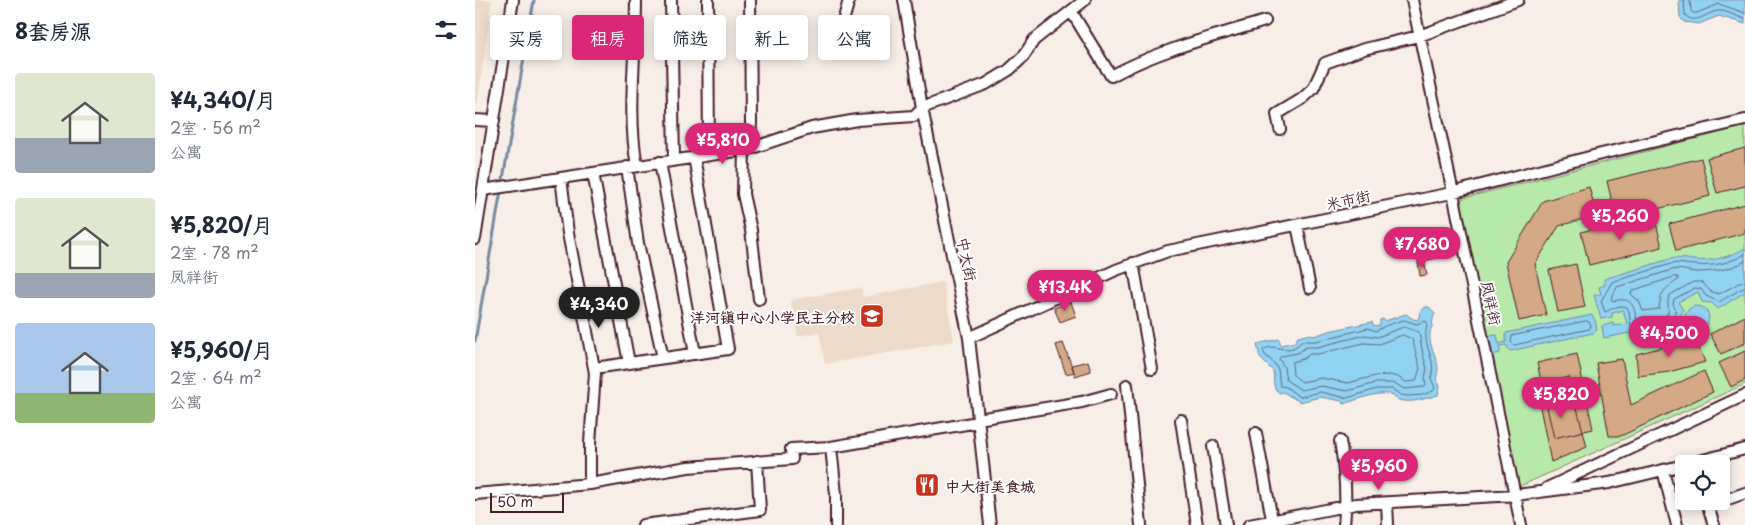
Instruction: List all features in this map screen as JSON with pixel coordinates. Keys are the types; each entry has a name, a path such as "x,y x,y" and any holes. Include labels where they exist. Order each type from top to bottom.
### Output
{"street":[{"path":"475,239 513,0"},
{"path":"635,0 632,167 638,243 663,358"},
{"path":"671,0 674,160"},
{"path":"708,0 709,155"},
{"path":"750,0 751,123 746,149 743,194 751,230 759,299"},
{"path":"845,15 849,0"},
{"name":"中大街","path":"904,0 922,108 969,338 990,525"},
{"path":"483,190 746,149 812,128 857,120 913,116 922,108 986,84 1009,70 1023,57 1034,40 1085,0"},
{"name":"凤祥街","path":"1412,0 1521,525"},
{"path":"1280,130 1277,114 1313,89 1325,63 1364,49 1419,36 1518,0"},
{"path":"1071,11 1111,76 1169,50 1265,21"},
{"path":"475,120 494,121"},
{"name":"米市街","path":"969,338 1133,263 1168,251 1453,193 1597,155 1745,120"},
{"path":"594,368 728,349 694,157"},
{"path":"660,162 695,354"},
{"path":"593,173 629,363"},
{"path":"561,178 568,233 594,368 590,484"},
{"path":"1297,225 1310,288"},
{"path":"1133,263 1152,369"},
{"path":"1127,385 1141,525"},
{"path":"475,494 590,484 688,467 792,458 791,449 831,447 1082,402 1111,394"},
{"path":"1516,495 1539,492 1745,395"},
{"path":"1181,420 1197,525"},
{"path":"1256,433 1272,522"},
{"path":"1341,441 1345,471 1346,506 1344,525"},
{"path":"1213,446 1226,525"},
{"path":"831,447 836,494 836,525"},
{"path":"1722,455 1745,449"},
{"path":"643,525 760,510 757,461"},
{"path":"1249,525 1346,506 1516,495 1609,483 1675,467"},
{"path":"1663,470 1677,525"},
{"path":"1714,525 1708,506 1745,493"},
{"path":"1387,503 1388,525"}],"shaded area":[{"path":"475,0 492,0 477,105 475,105"},
{"name":"洋河镇中心小学民主分校","path":"943,282 954,341 825,364 819,332 798,336 791,300 861,288 863,297"}],"green space":[{"path":"1745,126 1745,384 1514,489 1454,203 1464,198"}],"water":[{"path":"1679,0 1745,0 1745,24 1719,16 1699,24 1684,22 1680,17"},
{"path":"1745,248 1745,292 1718,309 1712,303 1702,302 1698,292 1678,302 1683,310 1677,324 1604,338 1602,326 1613,323 1614,326 1627,324 1623,310 1612,313 1612,317 1601,319 1594,295 1601,294 1599,287 1605,285 1604,279 1670,259 1714,259 1733,254"},
{"path":"1697,306 1705,310 1709,318 1705,326 1697,330 1689,326 1685,318 1689,310"},
{"path":"1429,307 1435,314 1430,339 1438,366 1436,379 1440,386 1438,395 1409,401 1399,400 1390,394 1378,394 1343,404 1342,401 1320,397 1300,402 1275,389 1273,371 1260,358 1257,344 1279,339 1281,345 1295,342 1298,337 1310,334 1314,336 1372,322 1374,326 1380,325 1380,320 1383,319 1385,321 1406,314 1418,320 1421,310"},
{"path":"1592,315 1597,330 1593,333 1510,351 1506,345 1500,346 1500,353 1489,356 1484,337 1497,335 1499,344 1506,342 1506,333"}],"building":[{"path":"1745,148 1745,186 1717,193 1707,158"},
{"path":"1701,158 1710,196 1616,219 1607,181"},
{"path":"1589,187 1597,215 1559,226 1535,264 1546,315 1519,321 1506,262 1543,201"},
{"path":"1745,204 1745,233 1676,251 1669,224"},
{"path":"1655,219 1662,247 1589,265 1581,232 1609,225 1610,230"},
{"path":"1435,251 1437,258 1427,260 1425,253"},
{"path":"1424,261 1427,275 1420,276 1418,262"},
{"path":"1576,264 1585,307 1558,312 1549,270"},
{"path":"1071,302 1076,316 1060,322 1054,308"},
{"path":"1745,316 1745,343 1721,354 1710,334"},
{"path":"1695,339 1705,362 1669,372 1638,376 1636,354"},
{"path":"1063,343 1074,372 1066,374 1056,345"},
{"path":"1745,351 1745,380 1731,387 1719,363"},
{"path":"1577,354 1593,429 1554,438 1537,363"},
{"path":"1622,359 1631,405 1704,371 1713,392 1621,436 1609,436 1596,363"},
{"path":"1088,361 1091,371 1075,376 1072,365"},
{"path":"1569,377 1587,447 1551,462 1536,387"}],"waterway":[{"path":"475,341 534,0"}],"place":[{"name":"洋河镇中心小学民主分校","path":"872,316"},
{"name":"中大街美食城","path":"927,485"}]}
